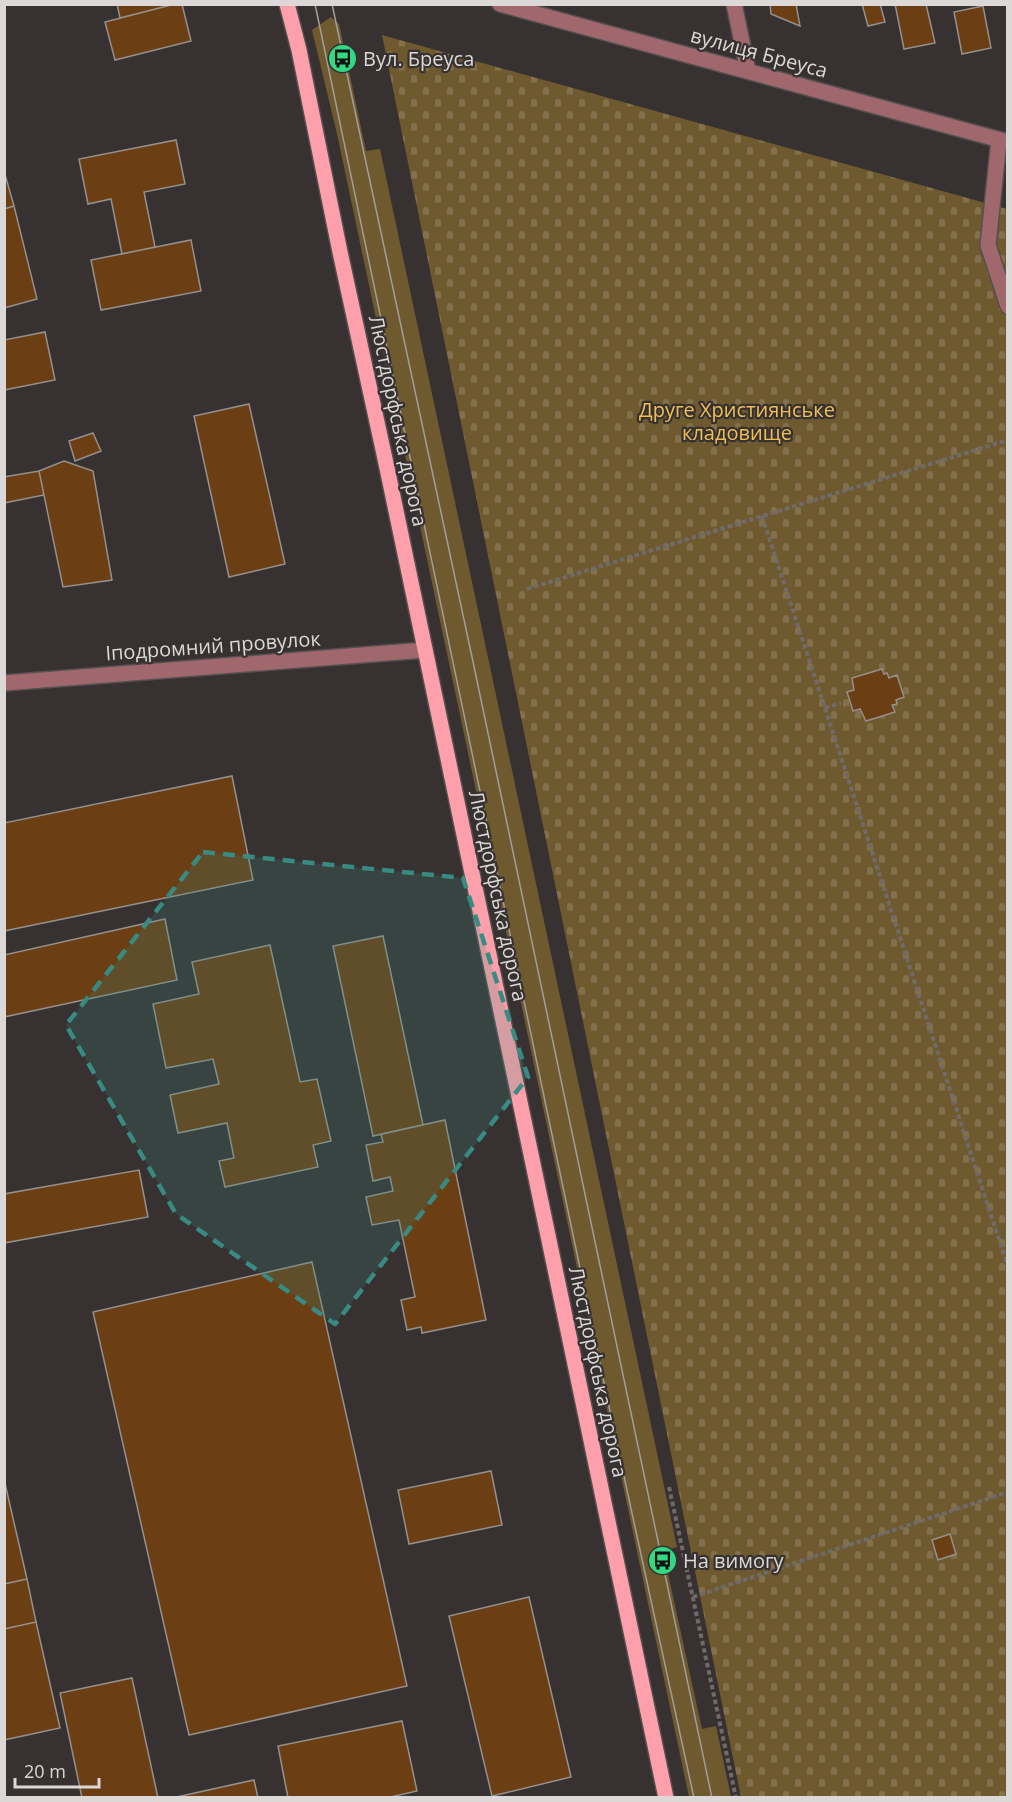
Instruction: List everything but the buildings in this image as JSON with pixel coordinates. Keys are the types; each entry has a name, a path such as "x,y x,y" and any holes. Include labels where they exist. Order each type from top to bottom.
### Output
{"main road":[{"name":"Люстдорфська дорога","path":"287,4 299,50 666,1797"}],"street":[{"name":"вулиця Бреуса","path":"500,4 1004,141"},
{"path":"734,4 748,72"},
{"path":"1004,141 988,244 1008,306"},
{"name":"Іподромний провулок","path":"4,683 425,650"}],"path":[{"path":"527,589 1008,440"},
{"path":"762,516 1008,1267"},
{"path":"825,708 841,703"},
{"path":"669,1487 736,1797"},
{"path":"693,1598 1008,1492"}],"highlighted area":[{"path":"203,852 463,878 528,1077 335,1324 176,1214 66,1025"}],"green space":[{"path":"331,17 339,24 366,151 380,149 677,1547 663,1551 702,1729 716,1726 731,1797 689,1797 337,134 312,30"},
{"name":"Друге Християнське кладовище","path":"382,35 1007,209 1007,1797 741,1797"}],"tram line":[{"path":"315,4 615,1435 694,1798"},
{"path":"332,4 712,1798"}],"place":[{"name":"Вул. Бреуса","path":"342,59"},
{"name":"На вимогу","path":"662,1561"}]}
